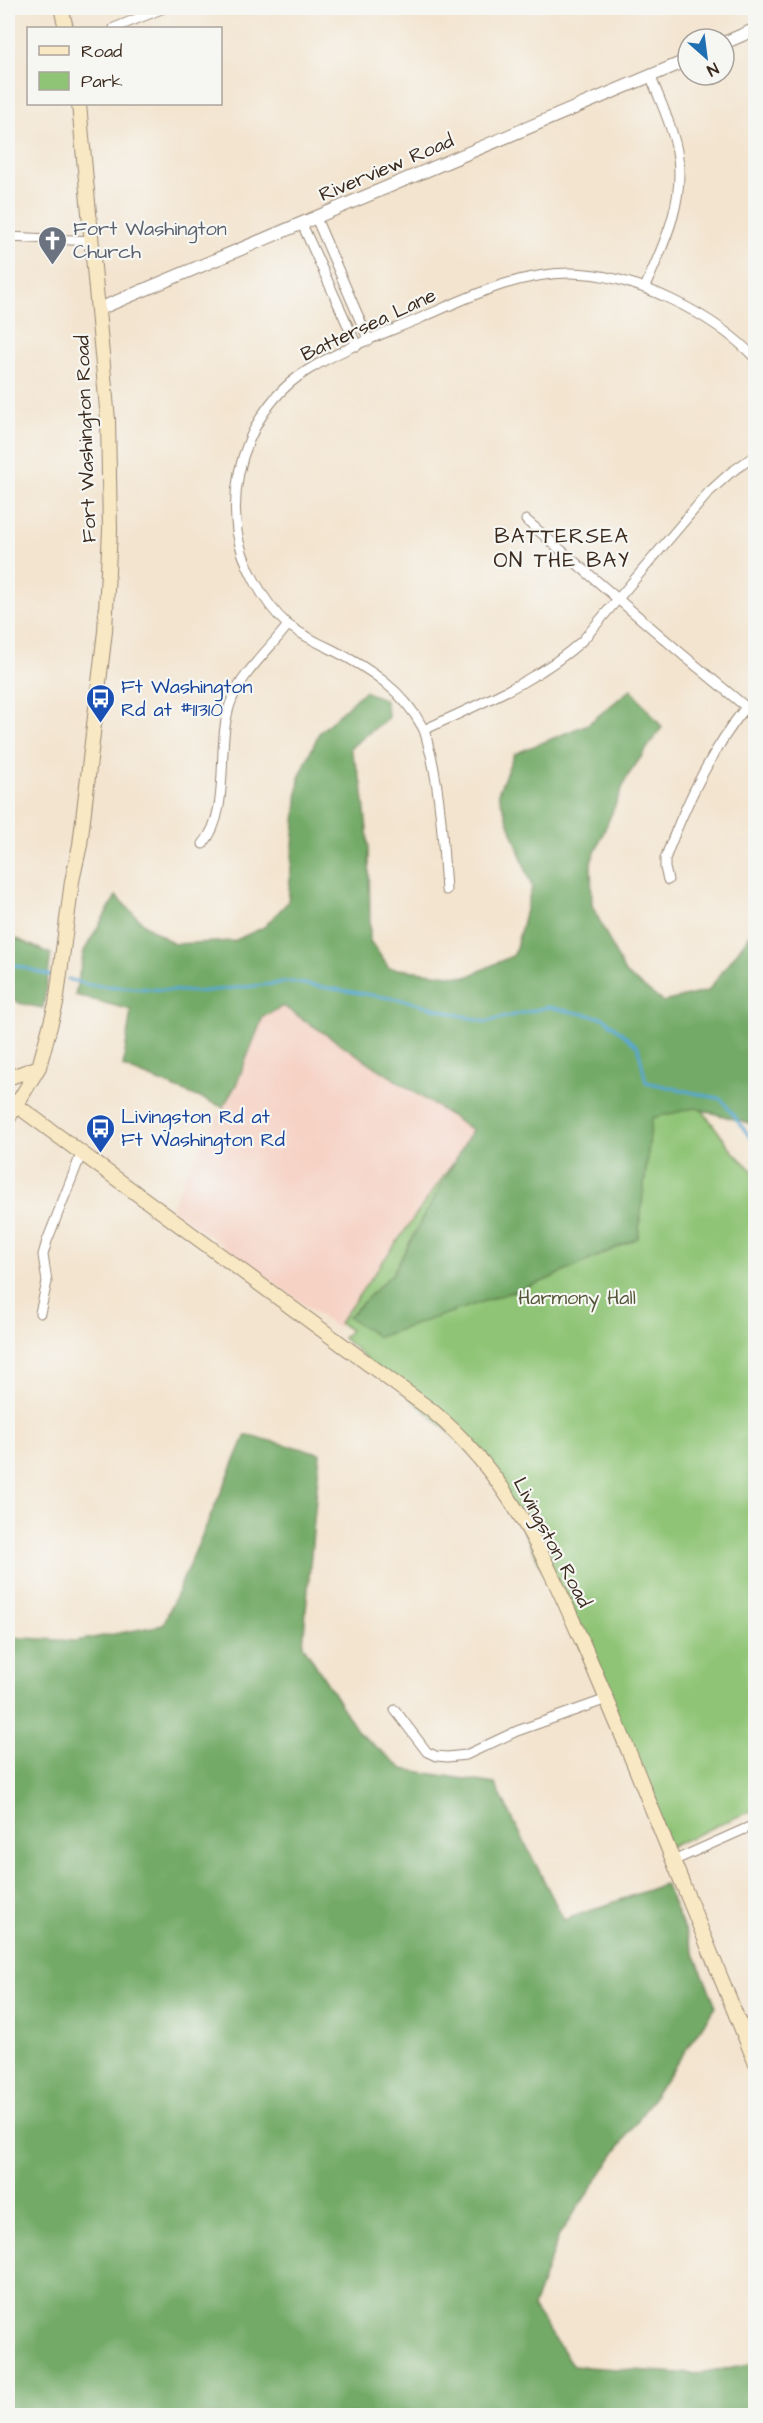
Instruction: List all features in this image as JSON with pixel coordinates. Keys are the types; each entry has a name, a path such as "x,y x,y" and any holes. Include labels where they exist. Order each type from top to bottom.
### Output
{"main road":[{"path":"61,8 66,27"},
{"name":"Fort Washington Road","path":"8,1119 12,1102 39,1067 52,1023 72,881 83,823 105,631 111,475 99,309 79,105"},
{"path":"8,1078 39,1067"},
{"name":"Livingston Road","path":"12,1102 431,1410 464,1438 495,1475 525,1523 561,1595 607,1699 756,2064"}],"street":[{"path":"116,27 164,8"},
{"path":"736,38 756,29"},
{"name":"Riverview Road","path":"99,309 676,66"},
{"path":"645,287 667,237 677,201 678,186 675,143 651,77"},
{"path":"316,218 369,340"},
{"path":"302,224 357,346"},
{"path":"8,237 93,240"},
{"name":"Battersea Lane","path":"446,890 438,793 424,730 399,694 385,681 358,663 288,625 269,602 243,558 236,513 239,472 248,441 259,421 280,393 307,370 369,340 480,293 525,278 549,274 580,273 645,287 712,322 756,359"},
{"path":"424,730 527,680 547,668 583,640 709,492 730,473 756,455"},
{"path":"526,520 617,599 751,709 710,761 687,803 665,859 668,880"},
{"path":"203,843 211,835 217,817 223,740 232,699 247,675 288,625"},
{"path":"40,1313 47,1282 43,1255 82,1152"},
{"path":"395,1710 427,1752 447,1758 466,1755 517,1731 607,1699"},
{"path":"673,1861 756,1824"}],"shaded area":[{"path":"283,1006 472,1130 392,1274 337,1328 171,1208 186,1173 236,1085 263,1016"}],"green space":[{"path":"631,689 662,727 627,777 591,862 592,905 625,973 663,1002 708,991 755,928 755,1125 695,1108 652,1118 638,1238 544,1281 378,1337 348,1317 392,1274 472,1130 283,1006 263,1017 236,1085 223,1107 123,1067 131,1010 75,995 84,951 116,896 145,925 174,944 234,941 264,927 288,902 299,778 319,733 364,691 384,699 389,717 350,748 362,784 369,848 370,941 389,968 467,977 514,955 532,887 498,793 514,754 588,724"},
{"path":"8,935 51,954 43,1008 19,1003 8,995"},
{"name":"Harmony Hall","path":"690,1094 735,1154 755,1173 755,1809 669,1847 624,1736 496,1474 343,1338 350,1330 339,1323 490,1111"},
{"path":"246,1435 320,1453 303,1645 358,1732 403,1769 495,1784 564,1920 665,1884 716,2006 559,2235 533,2307 573,2366 694,2374 755,2363 755,2415 8,2415 8,1637 76,1641 163,1625"}],"waterway":[{"path":"8,963 52,976"},
{"path":"68,979 89,985 197,992 291,982 408,1001 485,1022 548,1007 604,1018 638,1047 646,1082 721,1099 756,1145"}],"place":[{"name":"Fort Washington Church","path":"52,266"},
{"name":"Ft Washington Rd at #11310","path":"100,724"},
{"name":"Livingston Rd at Ft Washington Rd","path":"100,1154"}],"district":[{"name":"BATTERSEA ON THE BAY","path":"562,548"}]}
